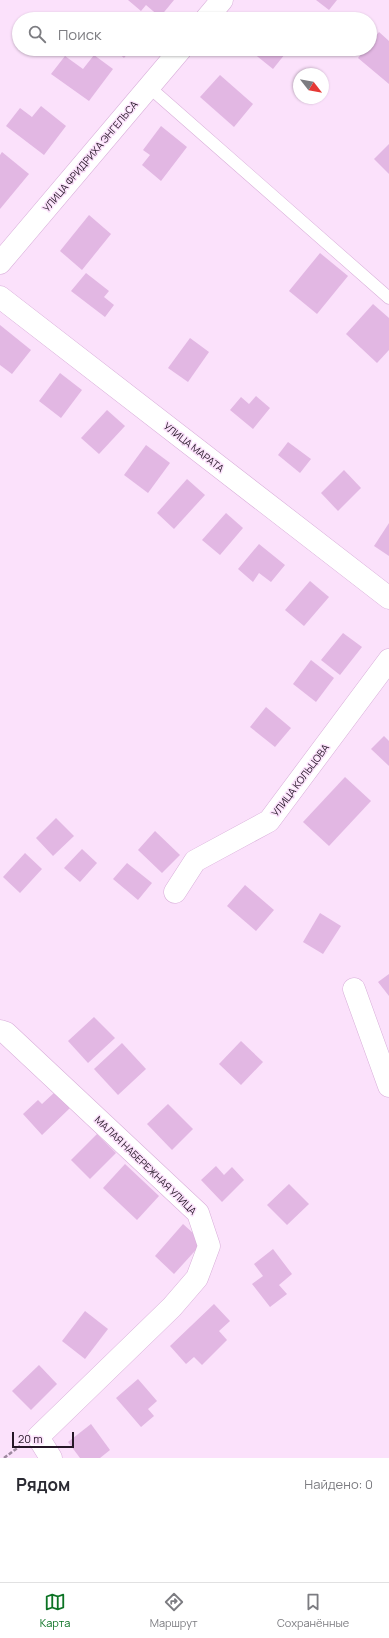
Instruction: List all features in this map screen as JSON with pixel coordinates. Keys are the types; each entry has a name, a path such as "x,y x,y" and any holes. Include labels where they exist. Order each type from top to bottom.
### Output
{"street":[{"path":"212,12 222,0"},
{"name":"УЛИЦА ФРИДРИХА ЭНГЕЛЬСА","path":"0,263 175,56"},
{"name":"УЛИЦА МАРАТА","path":"0,297 389,598"},
{"name":"УЛИЦА КОЛЬЦОВА","path":"175,892 195,861 269,821 389,660"},
{"path":"354,989 389,1086"},
{"name":"МАЛАЯ НАБЕРЕЖНАЯ УЛИЦА","path":"0,1031 6,1033 198,1213 210,1246 197,1278 172,1307 38,1437 51,1458"}],"lane":[{"path":"149,87 389,298"}],"building":[{"path":"128,0 174,0 164,12 154,12 146,5 141,11"},
{"path":"316,0 337,0 329,10"},
{"path":"379,32 389,41 389,84 358,58 360,56 377,56 377,34"},
{"path":"65,56 83,69 93,56 95,56 113,69 89,101 51,74"},
{"path":"257,56 283,56 273,69"},
{"path":"220,75 253,104 234,127 200,97"},
{"path":"41,106 66,126 44,155 6,126 20,108 32,117"},
{"path":"161,126 187,147 161,181 142,165 150,155 143,150"},
{"path":"389,144 389,174 374,159"},
{"path":"2,152 29,174 0,209 0,155"},
{"path":"89,215 111,234 82,270 60,251"},
{"path":"320,253 348,276 317,314 289,291"},
{"path":"86,273 109,291 104,297 114,305 105,317 71,291"},
{"path":"373,304 389,318 389,350 377,363 346,334"},
{"path":"0,325 31,350 12,374 0,365"},
{"path":"190,338 209,352 188,382 168,368"},
{"path":"60,373 82,390 61,418 39,401"},
{"path":"256,396 270,408 253,429 230,410 241,397 249,404"},
{"path":"107,410 125,426 99,454 81,438"},
{"path":"288,442 311,459 300,473 278,455"},
{"path":"146,445 170,463 148,493 124,475"},
{"path":"344,470 361,488 338,511 321,493"},
{"path":"187,479 205,495 174,529 157,513"},
{"path":"226,513 243,528 220,555 202,540"},
{"path":"389,523 389,556 374,546"},
{"path":"259,544 285,565 271,582 259,573 253,582 238,569"},
{"path":"310,581 329,597 304,626 285,610"},
{"path":"343,633 362,647 340,675 321,660"},
{"path":"311,660 334,678 316,702 293,684"},
{"path":"266,707 291,728 275,747 250,727"},
{"path":"384,736 389,741 389,766 371,749"},
{"path":"345,777 371,801 329,846 303,822"},
{"path":"56,818 74,836 53,856 36,838"},
{"path":"155,831 180,855 162,873 138,850"},
{"path":"82,849 97,863 80,882 64,868"},
{"path":"25,853 42,869 20,893 3,877"},
{"path":"127,863 152,883 138,900 113,879"},
{"path":"245,885 274,910 256,931 227,906"},
{"path":"320,913 341,926 323,954 303,942"},
{"path":"389,974 389,996 378,982"},
{"path":"94,1017 115,1038 88,1063 68,1041"},
{"path":"241,1041 263,1062 241,1085 219,1064"},
{"path":"122,1043 146,1069 118,1095 94,1069"},
{"path":"55,1092 70,1108 42,1135 23,1114 38,1100 42,1104"},
{"path":"168,1104 193,1129 172,1150 147,1124"},
{"path":"97,1134 116,1153 90,1179 71,1160"},
{"path":"125,1164 159,1196 137,1220 103,1188"},
{"path":"216,1166 224,1175 232,1167 244,1180 222,1202 201,1180"},
{"path":"289,1184 309,1204 287,1225 267,1205"},
{"path":"183,1224 203,1242 174,1274 155,1256"},
{"path":"273,1249 292,1274 279,1285 287,1294 270,1307 252,1284 263,1276 254,1264"},
{"path":"214,1304 230,1321 219,1331 227,1340 202,1365 194,1357 186,1364 170,1346"},
{"path":"85,1311 108,1329 85,1359 62,1341"},
{"path":"39,1365 57,1384 31,1410 12,1391"},
{"path":"138,1379 157,1401 148,1409 154,1416 141,1427 116,1398"},
{"path":"91,1424 110,1450 100,1458 80,1458 68,1442"}]}
